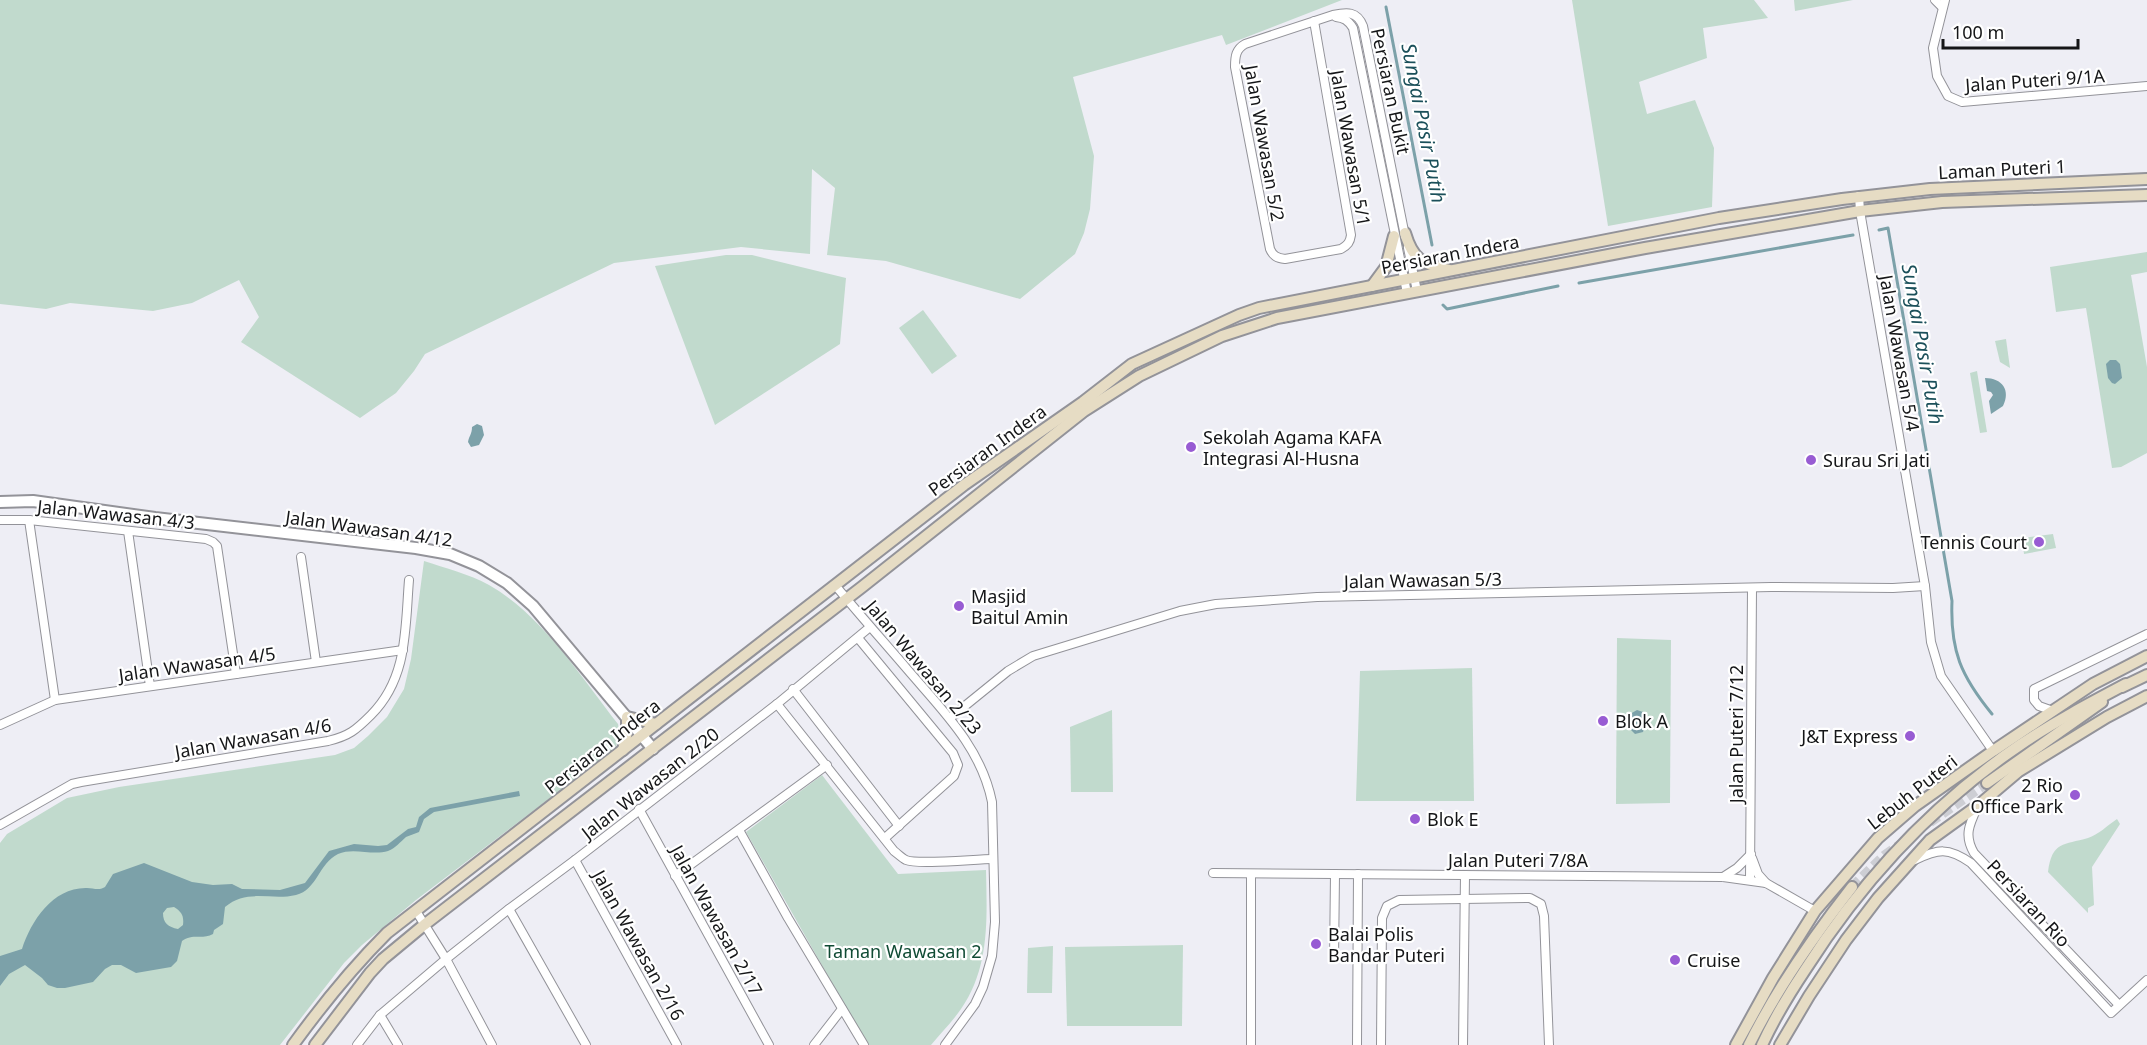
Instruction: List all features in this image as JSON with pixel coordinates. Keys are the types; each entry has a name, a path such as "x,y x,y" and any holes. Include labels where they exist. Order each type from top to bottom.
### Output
{"main road":[{"name":"Laman Puteri 1","path":"1859,196 1930,189 2147,179"},
{"name":"Laman Puteri 1","path":"1860,211 1942,202 2147,195"},
{"name":"Persiaran Indera","path":"293,1045 332,992 387,933 964,485 1083,402 1132,364 1259,308 1719,218 1859,196"},
{"name":"Persiaran Indera","path":"315,1045 370,973 424,925 847,599 1084,411 1139,376 1222,336 1277,318 1645,248 1860,211"},
{"path":"1399,234 1412,254 1427,264 1450,270"},
{"path":"1372,286 1386,267 1399,234"},
{"name":"Lebuh Puteri","path":"1736,1045 1773,978 1815,911 1871,845 1897,820 1996,756 2053,711 2093,684 2147,656"},
{"path":"1762,1045 1788,997 1818,950 1872,878 1929,818 1996,756 2111,685 2147,668"},
{"path":"1996,756 2021,745 2082,707 2147,675"},
{"path":"1987,783 2126,684"},
{"path":"1780,1045 1803,1005 1846,940 1878,898 1930,840 1980,804 2019,771 2107,717 2147,696"},
{"path":"623,750 627,732 627,717 656,724"},
{"path":"1749,1045 1778,992 1815,935 1852,887"}],"street":[{"path":"1935,0 1943,3"},
{"name":"Jalan Puteri 9/1A","path":"1943,3 1933,48 1936,76 1948,96 1962,102 2147,86"},
{"name":"Persiaran Bukit","path":"1325,18 1350,13 1360,19 1363,26 1399,234 1412,292"},
{"name":"Jalan Wawasan 5/2","path":"1315,255 1285,260 1278,259 1272,254 1235,59 1240,47 1245,44 1325,18"},
{"name":"Jalan Wawasan 5/1","path":"1314,21 1351,235 1346,246 1315,255"},
{"name":"Jalan Wawasan 5/4","path":"1859,196 1925,586"},
{"name":"Jalan Wawasan 4/12","path":"0,502 33,501 450,554 478,566 507,584 533,606 653,749"},
{"name":"Jalan Wawasan 4/3","path":"0,520 29,520 206,539 217,546 236,674"},
{"path":"29,520 55,700"},
{"path":"128,531 150,686"},
{"path":"301,557 316,662"},
{"name":"Jalan Wawasan 4/6","path":"0,825 72,784 328,741 350,735 376,710 392,689 403,650 410,580"},
{"name":"Jalan Wawasan 2/23","path":"835,585 950,718 972,748 990,789 995,922 992,956 975,1004 945,1045"},
{"path":"1925,586 1930,642 1941,676 1996,756"},
{"name":"Jalan Wawasan 5/3","path":"950,718 1008,671 1033,656 1198,607 1317,597 1925,586"},
{"name":"Jalan Puteri 7/12","path":"1750,880 1752,588"},
{"name":"Jalan Wawasan 2/20","path":"357,1045 380,1015 446,959 777,704 870,627"},
{"path":"2053,711 2040,706 2034,700 2034,689 2147,634"},
{"path":"858,638 957,758 957,771 954,776 885,838"},
{"name":"Jalan Wawasan 4/5","path":"0,725 55,700 403,650"},
{"path":"793,689 899,826"},
{"path":"777,704 894,851 906,860 993,859"},
{"path":"675,876 827,765"},
{"name":"Persiaran Rio","path":"1911,862 1933,852 1952,851 1971,863 2111,1012 2119,1005 1974,853 1967,834 1980,804"},
{"name":"Jalan Wawasan 2/17","path":"639,809 770,1045"},
{"path":"739,830 788,918 864,1045"},
{"path":"1723,877 1737,868 1751,854 1758,874 1766,883"},
{"name":"Jalan Wawasan 2/16","path":"575,860 677,1045"},
{"name":"Jalan Puteri 7/8A","path":"1213,873 1723,877 1766,883 1815,911"},
{"path":"1251,874 1251,1045"},
{"path":"1334,959 1335,874"},
{"path":"1357,1045 1358,874"},
{"path":"1462,1045 1465,875"},
{"path":"1381,1045 1382,918 1387,906 1400,900 1530,898 1541,904 1544,916 1549,1045"},
{"path":"509,909 586,1045"},
{"path":"416,911 446,959 492,1045"},
{"path":"2119,1005 2147,980"},
{"path":"814,1045 842,1009"},
{"path":"380,1015 398,1045"}],"green space":[{"path":"0,0 1342,0 1226,45 1222,35 1073,77 1094,156 1090,209 1084,233 1075,254 1020,299 886,261 827,255 835,188 812,169 810,254 741,247 614,263 425,354 396,393 360,418 241,342 259,317 239,280 192,303 153,311 70,303 46,309 0,304"},
{"path":"1572,0 1754,0 1768,18 1703,28 1707,58 1639,82 1647,114 1695,100 1714,148 1712,207 1608,226"},
{"path":"1794,0 1853,0 1795,11"},
{"path":"2147,252 2147,272 2131,275 2147,367 2147,453 2121,467 2112,468 2086,308 2056,312 2050,267"},
{"path":"726,255 752,255 846,278 840,344 715,425 655,266"},
{"path":"923,310 957,356 932,374 899,328"},
{"path":"2006,339 2010,368 2000,362 1995,341"},
{"path":"1977,371 1987,432 1980,433 1970,373"},
{"name":"Tennis Court","path":"2053,534 2056,548 2024,554 2022,538"},
{"path":"424,561 465,574 489,585 526,613 543,630 560,648 618,724 619,738 613,750 416,900 362,945 344,963 280,1045 0,1045 0,843 7,834 67,798 119,787 335,755 354,748 387,717 404,689 411,659"},
{"path":"1617,638 1671,640 1670,803 1616,804"},
{"path":"1472,668 1474,801 1356,801 1360,671"},
{"path":"1112,710 1113,792 1071,792 1070,727"},
{"name":"Taman Wawasan 2","path":"822,775 898,874 986,870 985,942 977,976 961,1009 931,1045 869,1045 865,1041 746,832"},
{"path":"2117,819 2120,824 2092,867 2094,905 2088,908 2088,913 2048,872 2050,862 2056,849 2060,846 2092,837"},
{"path":"1183,945 1182,1026 1067,1026 1065,947"},
{"path":"1053,946 1052,993 1027,993 1028,948"}],"water":[{"path":"2110,360 2116,360 2120,364 2122,378 2115,384 2108,378 2106,364"},
{"path":"1985,378 2000,383 2006,395 2003,406 1991,414 1989,401 1993,395 1987,391"},
{"path":"477,424 482,426 484,435 479,445 471,447 468,440 472,427"},
{"path":"1637,710 1643,712 1647,719 1643,732 1635,734 1630,729 1630,714"},
{"path":"519,791 520,796 434,812 424,819 419,832 406,837 388,851 376,853 350,851 338,854 326,864 309,888 296,895 251,896 233,901 225,907 223,924 214,930 213,934 190,937 182,941 177,961 171,967 136,973 121,965 112,965 93,982 57,988 48,985 25,965 9,974 0,986 0,956 22,949 38,917 54,899 64,893 75,889 103,888 113,874 144,863 192,882 213,885 232,884 242,889 280,890 305,883 329,851 354,844 387,845 408,829 416,827 419,817 430,808","holes":["167,908 177,909 183,919 183,925 178,929 167,924 163,913"]}],"waterway":[{"name":"Sungai Pasir Putih","path":"1386,7 1432,245"},
{"name":"Sungai Pasir Putih","path":"1879,230 1888,228 1952,601 1956,649 1965,675 1992,714"},
{"name":"Sungai Pasir Putih","path":"1579,283 1853,235"},
{"name":"Sungai Pasir Putih","path":"1443,305 1447,309 1558,286"}],"tunnel":[{"path":"1930,822 1987,783"},
{"path":"1852,887 1885,855 1901,844"}],"place":[{"name":"Sekolah Agama KAFA Integrasi Al-Husna","path":"1191,447"},
{"name":"Surau Sri Jati","path":"1811,460"},
{"name":"Tennis Court","path":"2039,542"},
{"name":"Masjid Baitul Amin","path":"959,606"},
{"name":"Blok A","path":"1603,721"},
{"name":"J&T Express","path":"1910,736"},
{"name":"2 Rio Office Park","path":"2075,795"},
{"name":"Blok E","path":"1415,819"},
{"name":"Balai Polis Bandar Puteri","path":"1316,944"},
{"name":"Cruise","path":"1675,960"}]}
